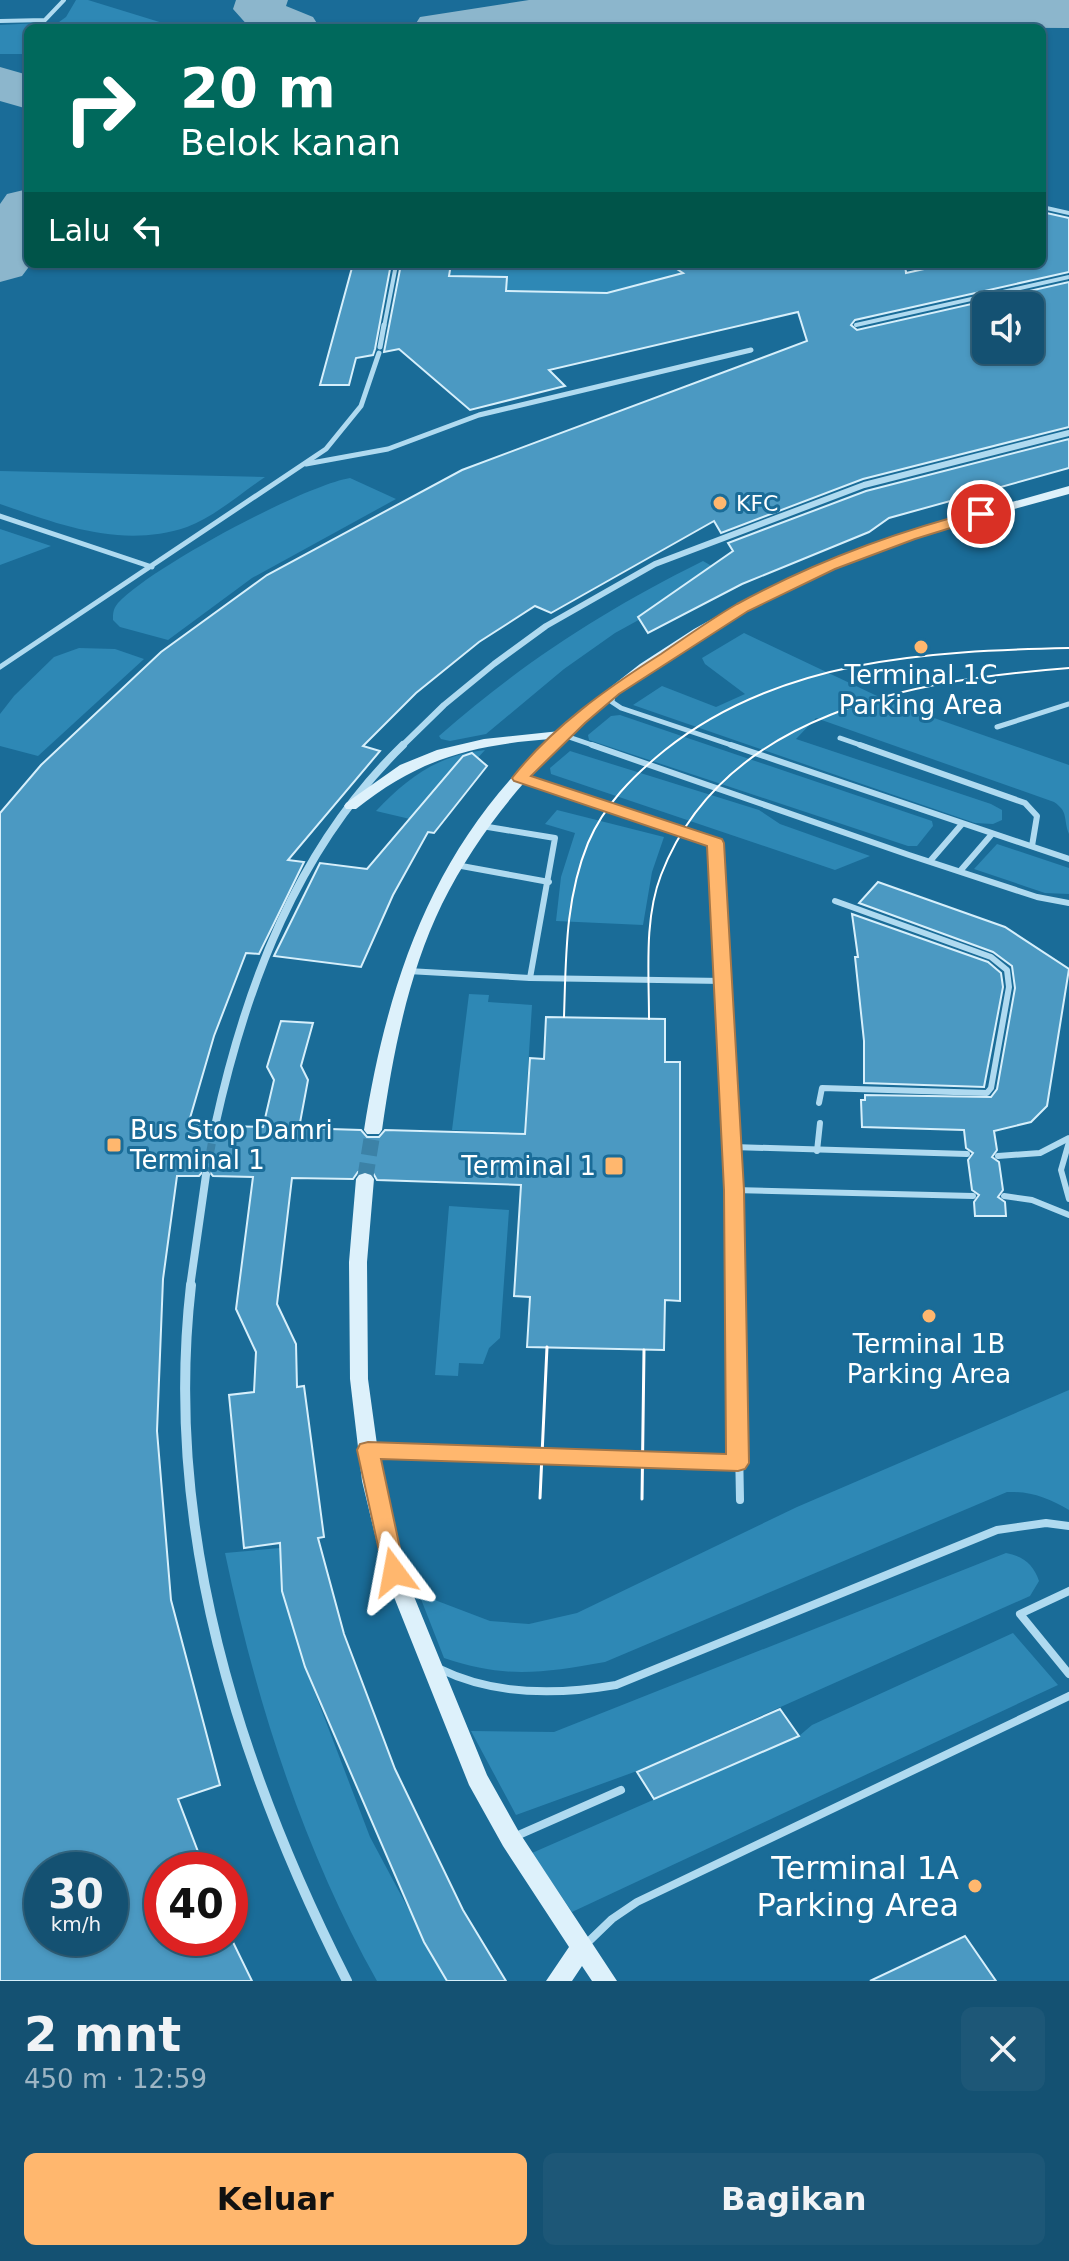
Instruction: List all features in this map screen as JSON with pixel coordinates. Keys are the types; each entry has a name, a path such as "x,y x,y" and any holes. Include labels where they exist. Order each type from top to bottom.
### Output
{"street":[{"path":"215,1126 246,1004 300,881 351,806 396,754 470,683 563,616 657,564 865,485 1069,433"},
{"path":"373,1130 380,1081 408,971 436,901 482,826 520,778 563,735 614,691 743,607 811,574 910,536 1069,490"},
{"path":"351,806 401,769 429,756 480,742 563,735"},
{"path":"206,1175 190,1281 185,1366 186,1453 201,1568 222,1678 262,1796 300,1891 347,1981"},
{"path":"365,1179 356,1326 368,1450 394,1572 477,1778 511,1839 605,1981"},
{"path":"558,1981 582,1948"}],"lane":[{"path":"0,21 46,20 56,16 64,0"},
{"path":"1046,208 1069,213"},
{"path":"0,667 304,464 345,432 370,391 395,268"},
{"path":"856,325 1069,277"},
{"path":"304,464 388,449 479,415 751,350"},
{"path":"0,516 152,567"},
{"path":"614,691 612,702 621,708 1069,859"},
{"path":"997,727 1069,704"},
{"path":"563,735 1037,897 1069,903"},
{"path":"840,738 1025,803 1037,816 1032,846"},
{"path":"520,778 716,843 733,1147 740,1500"},
{"path":"931,860 962,824"},
{"path":"482,826 555,838 530,978"},
{"path":"961,870 992,834"},
{"path":"456,865 549,882"},
{"path":"819,1103 822,1088 987,1093 992,1086 1009,987 1007,970 991,957 835,901"},
{"path":"408,971 530,978 723,981"},
{"path":"817,1151 820,1123"},
{"path":"998,1156 1040,1153 1069,1140"},
{"path":"1069,1140 1061,1170 1069,1199"},
{"path":"733,1147 967,1154"},
{"path":"734,1190 973,1196"},
{"path":"1004,1196 1032,1200 1069,1215"},
{"path":"368,1450 738,1463"},
{"path":"427,1660 470,1683 585,1692 616,1685 997,1530 1046,1523 1069,1526"},
{"path":"1067,1595 1020,1614 1069,1674"},
{"path":"582,1948 612,1919 637,1902 1069,1696"},
{"path":"511,1839 621,1790"}],"shaded area":[{"path":"76,0 88,0 166,24 24,24 24,54 0,54 0,25 59,22 66,17"},
{"path":"450,268 675,268 683,273 607,293 506,291 506,277 449,276"},
{"path":"0,471 265,477 197,523 139,536 92,532 0,504"},
{"path":"350,478 396,499 252,578 168,640 120,627 113,620 116,605 135,588 193,550 298,496"},
{"path":"0,529 51,546 0,565"},
{"path":"703,561 724,573 615,633 564,669 486,734 450,741 441,739 439,736 533,661 631,599"},
{"path":"744,633 894,704 1069,765 1069,834 1064,813 1054,802 816,718 796,739 991,804 1002,810 1002,820 993,824 975,823 633,705 662,686 716,707 745,694 705,664 702,658"},
{"path":"79,648 115,649 144,659 38,756 0,746 0,714 14,696 54,657"},
{"path":"620,715 932,821 933,826 917,846 908,846 589,740 588,735 611,716"},
{"path":"485,750 463,774 410,819 376,811 424,770 452,757"},
{"path":"570,751 759,810 780,824 870,856 835,870 551,774 550,768"},
{"path":"557,810 664,837 652,872 643,925 556,921 561,877 575,833 545,824"},
{"path":"997,844 1069,868 1069,894 1045,893 974,869"},
{"path":"469,994 489,995 488,1002 532,1005 524,1133 452,1130"},
{"path":"449,1206 509,1210 500,1338 489,1348 483,1364 459,1363 458,1376 435,1375"},
{"path":"1069,1390 1069,1510 1039,1496 1007,1492 605,1662 524,1672 486,1669 444,1658 419,1594 490,1621 529,1624 577,1613 797,1507"},
{"path":"280,1548 282,1591 305,1667 370,1837 447,1981 377,1981 350,1931 305,1827 267,1719 225,1553"},
{"path":"1006,1553 1023,1559 1034,1570 1039,1581 1030,1596 637,1771 516,1815 471,1731 554,1732"},
{"path":"1013,1633 1058,1685 572,1912 532,1853 799,1736 812,1725"}],"building":[{"path":"1046,213 1069,218 1069,272 855,320 851,325 857,330 972,304 972,364 1044,364 1044,292 1025,292 1069,282 1069,427 863,479 721,533 714,521 551,613 535,606 479,642 416,693 363,746 380,751 288,860 304,862 259,954 246,953 214,1036 188,1125 208,1125 214,1133 222,1126 263,1127 274,1080 267,1067 281,1021 313,1023 301,1066 308,1080 299,1128 361,1130 367,1137 379,1137 385,1130 525,1134 530,1058 544,1059 546,1017 665,1019 665,1062 680,1062 680,1301 665,1300 664,1350 527,1347 530,1297 514,1296 521,1185 377,1180 373,1173 366,1170 358,1172 353,1179 292,1178 277,1304 296,1344 297,1387 304,1386 324,1537 318,1538 344,1634 395,1769 463,1910 506,1981 447,1981 424,1942 305,1667 282,1591 280,1543 244,1548 229,1395 254,1392 256,1352 236,1309 253,1177 213,1176 206,1168 199,1176 177,1176 163,1279 157,1431 171,1600 220,1785 178,1799 198,1852 144,1852 144,1956 240,1956 252,1981 0,1981 0,813 41,765 161,652 267,575 462,470 807,341 798,312 549,370 565,386 470,410 399,349 384,352 400,268 450,268 449,276 507,277 506,291 607,293 683,273 675,268 905,268 906,273 929,268 1046,268"},
{"path":"352,268 390,268 373,355 356,358 349,385 320,385"},
{"path":"1069,439 1069,468 889,518 869,532 742,584 648,633 638,617 733,551 728,543 866,491"},
{"path":"472,753 487,766 434,833 428,832 393,895 361,967 274,956 320,863 367,869 463,756"},
{"path":"878,882 1005,927 1069,969 1047,1106 1031,1122 994,1131 997,1150 992,1157 999,1162 1003,1190 998,1197 1005,1202 1006,1216 975,1216 974,1202 979,1195 972,1190 968,1160 973,1153 966,1148 964,1130 862,1127 861,1100 865,1100 865,1095 991,1097 997,1089 1015,988 1012,966 993,952 859,903"},
{"path":"852,914 988,962 1001,973 1003,987 984,1087 864,1083 864,1041"},
{"path":"780,1709 799,1736 654,1799 637,1772"},
{"path":"965,1936 996,1981 870,1981"}],"taxiway":[{"path":"262,0 259,9 266,16 285,24"},
{"path":"468,24 534,15 627,9 1069,12"},
{"path":"0,84 24,91"},
{"path":"0,263 24,215"}],"tunnel":[{"path":"206,1175 215,1126"},
{"path":"365,1179 373,1130"}],"tram line":[{"path":"564,1017 566,951 580,864 602,816 620,792 665,750 709,720 756,696 857,666 962,652 1069,648"},
{"path":"649,1019 650,928 661,875 690,820 730,775 777,741 831,714 950,682 1069,668"},
{"path":"540,1498 547,1347"},
{"path":"642,1499 644,1350"}],"place":[{"name":"KFC","path":"720,503"},
{"name":"Terminal 1C Parking Area","path":"921,647"},
{"name":"Bus Stop Damri Terminal 1","path":"114,1145"},
{"name":"Terminal 1","path":"614,1166"},
{"name":"Terminal 1B Parking Area","path":"929,1316"},
{"name":"Terminal 1A Parking Area","path":"975,1886"}],"route":[{"path":"394,1572 372,1481 368,1450 738,1463 734,1190 716,843 520,778 579,719 614,691 743,607 830,566 981,514"}]}
